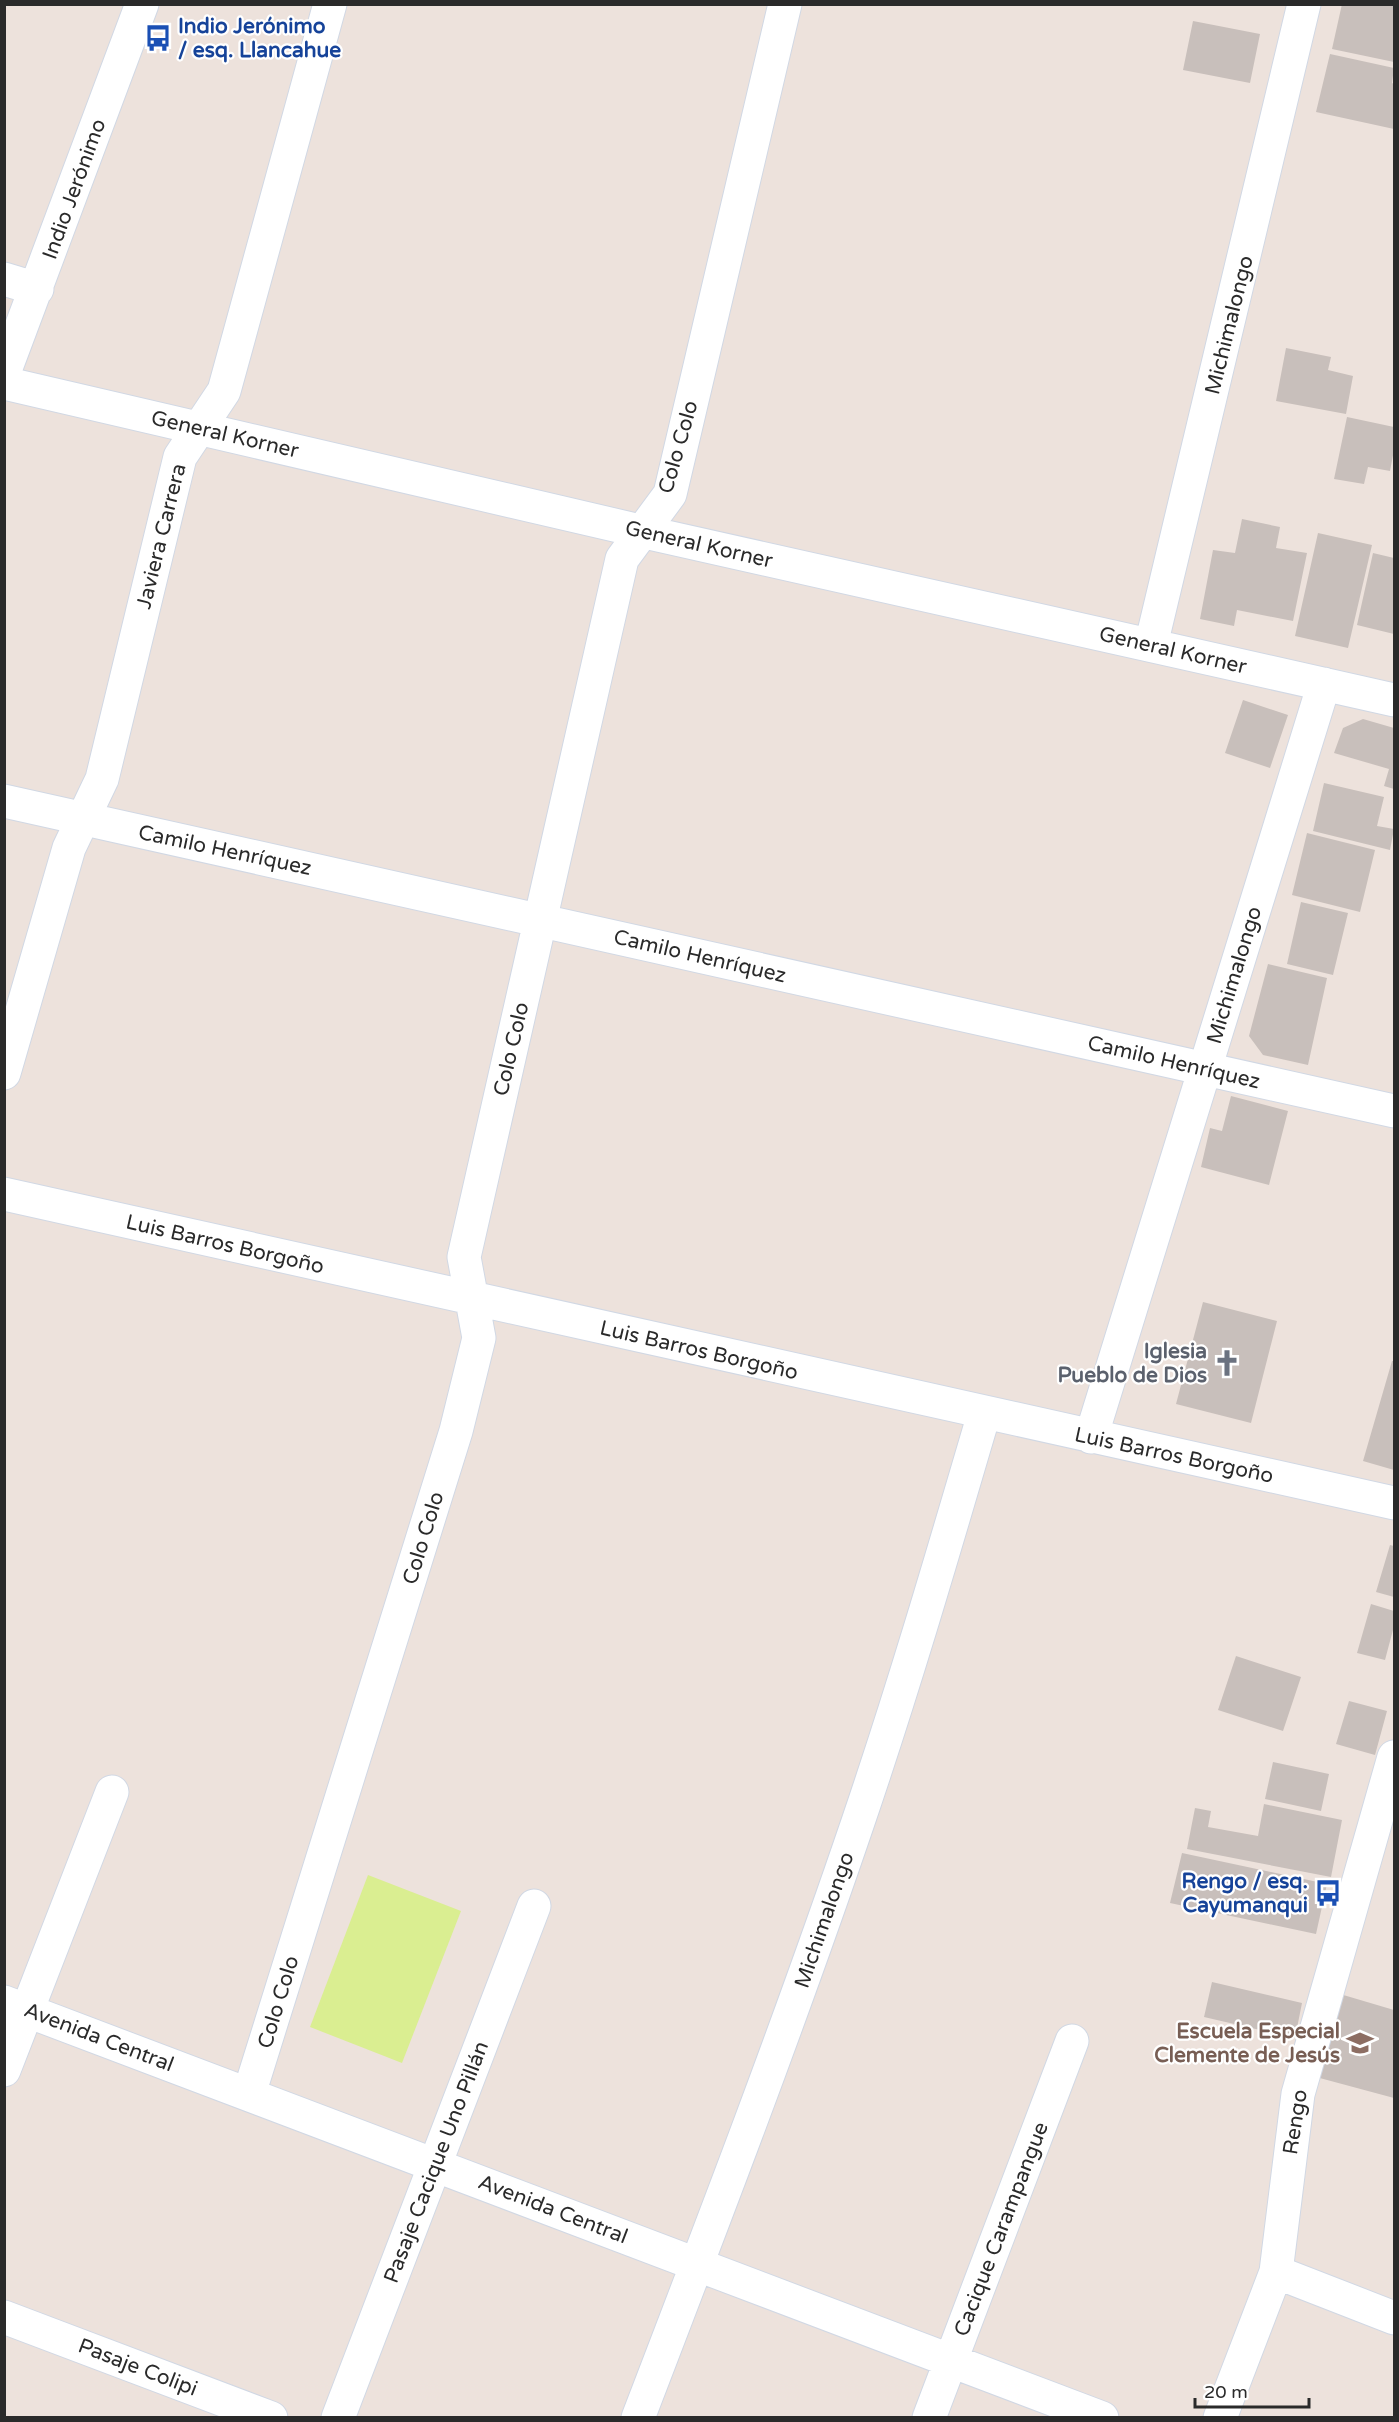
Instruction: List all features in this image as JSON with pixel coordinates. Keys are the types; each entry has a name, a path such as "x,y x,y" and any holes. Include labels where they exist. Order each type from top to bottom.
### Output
{"street":[{"name":"Indio Jerónimo","path":"4,373 37,290 142,4"},
{"name":"Javiera Carrera","path":"4,1073 69,848 102,779 180,457 224,391 330,4"},
{"name":"Colo Colo","path":"249,2094 456,1431 479,1338 464,1257 622,558 669,494 785,4"},
{"name":"Michimalongo","path":"1151,645 1304,4"},
{"path":"4,279 37,290"},
{"name":"General Korner","path":"4,383 640,531 1395,700"},
{"name":"Michimalongo","path":"1091,1437 1324,684"},
{"name":"Camilo Henríquez","path":"4,801 1395,1111"},
{"name":"Luis Barros Borgoño","path":"4,1194 984,1414 1395,1503"},
{"name":"Michimalongo","path":"638,2418 780,2044 858,1821 923,1620 984,1414"},
{"name":"Rengo","path":"1220,2418 1276,2272 1298,2094 1395,1757"},
{"path":"4,2070 16,2006 112,1792"},
{"name":"Pasaje Cacique Uno Pillán","path":"338,2418 534,1906"},
{"name":"Avenida Central","path":"16,2006 1102,2418"},
{"name":"Cacique Carampangue","path":"929,2418 1072,2041"},
{"path":"1276,2272 1395,2318"},
{"name":"Pasaje Colipi","path":"4,2317 271,2418"}],"green space":[{"path":"368,1875 461,1911 402,2063 310,2027"}],"building":[{"path":"1342,4 1394,4 1394,62 1332,49"},
{"path":"1193,21 1260,34 1250,83 1183,70"},
{"path":"1330,54 1394,68 1392,83 1394,84 1394,129 1316,112"},
{"path":"1286,348 1331,357 1328,370 1353,376 1346,414 1276,401"},
{"path":"1347,417 1394,427 1394,450 1390,471 1368,467 1364,484 1334,479"},
{"path":"1242,519 1280,527 1276,548 1307,553 1293,621 1237,610 1234,626 1200,619 1213,550 1235,553"},
{"path":"1318,533 1372,545 1348,648 1295,636"},
{"path":"1373,553 1394,558 1394,634 1357,625"},
{"path":"1243,700 1288,715 1270,768 1225,753"},
{"path":"1363,719 1394,728 1394,789 1384,786 1389,769 1334,753 1343,728"},
{"path":"1324,783 1384,797 1377,826 1394,829 1390,850 1313,831"},
{"path":"1307,833 1375,850 1360,912 1292,895"},
{"path":"1301,902 1348,913 1333,975 1287,964"},
{"path":"1268,964 1327,978 1308,1065 1263,1055 1249,1036"},
{"path":"1231,1096 1288,1111 1269,1185 1201,1167 1210,1128 1222,1131"},
{"name":"Iglesia Pueblo de Dios","path":"1203,1302 1277,1321 1251,1423 1176,1404"},
{"path":"1392,1361 1394,1361 1394,1470 1363,1461"},
{"path":"1390,1545 1394,1546 1394,1597 1376,1592"},
{"path":"1371,1604 1394,1611 1394,1626 1385,1660 1357,1653"},
{"path":"1236,1656 1301,1677 1283,1731 1218,1710"},
{"path":"1349,1701 1387,1711 1375,1755 1336,1744"},
{"path":"1273,1762 1329,1774 1321,1811 1265,1799"},
{"path":"1264,1804 1342,1820 1331,1877 1187,1849 1195,1808 1211,1811 1208,1827 1258,1836"},
{"path":"1182,1853 1327,1884 1316,1934 1170,1903"},
{"path":"1212,1982 1302,2003 1295,2038 1204,2017"},
{"name":"Escuela Especial Clemente de Jesús","path":"1340,1994 1394,2010 1394,2098 1316,2077"}],"place":[{"name":"Indio Jerónimo / esq. Llancahue","path":"158,38"},
{"name":"Iglesia Pueblo de Dios","path":"1227,1363"},
{"name":"Rengo / esq. Cayumanqui","path":"1328,1893"},
{"name":"Escuela Especial Clemente de Jesús","path":"1360,2043"}]}
